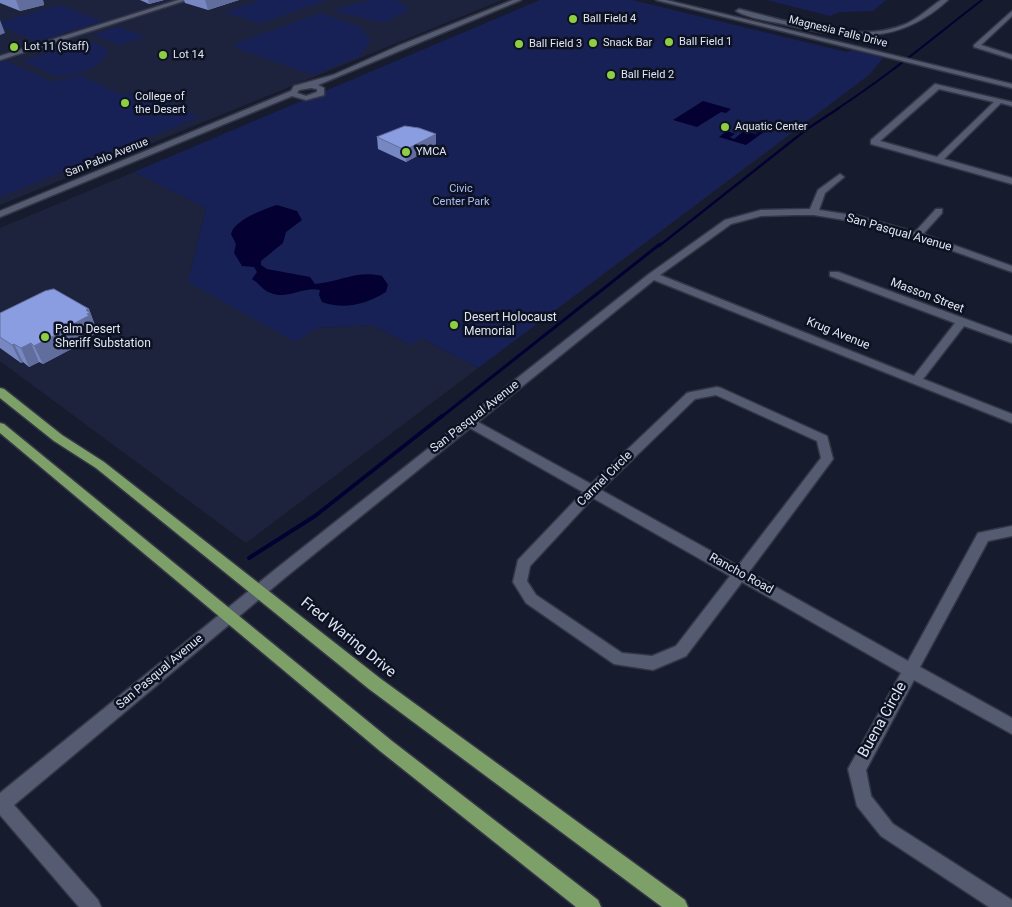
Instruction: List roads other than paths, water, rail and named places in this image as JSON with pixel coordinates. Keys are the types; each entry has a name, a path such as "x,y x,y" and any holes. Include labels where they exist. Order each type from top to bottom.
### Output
{"main road":[{"name":"Fred Waring Drive","path":"0,392 58,438 100,465 375,684 678,907"},
{"path":"0,427 386,746 591,907"}],"street":[{"path":"0,58 184,0"},
{"path":"310,86 336,77 516,0"},
{"name":"Magnesia Falls Drive","path":"659,0 845,46 889,54"},
{"name":"Magnesia Falls Drive","path":"673,0 889,54 1012,82"},
{"path":"732,9 819,30 839,33 880,32 905,27 945,0"},
{"path":"1012,13 976,44 981,49 1012,57"},
{"path":"310,86 322,89 376,64 408,45"},
{"name":"Magnesia Falls Drive","path":"918,61 1012,86"},
{"name":"San Pablo Avenue","path":"0,214 222,124 293,93 297,88 310,86"},
{"path":"1012,104 938,86 874,142 1012,182"},
{"name":"San Pablo Avenue","path":"222,124 301,98 315,96 321,93 322,89"},
{"path":"293,93 301,98"},
{"path":"939,160 999,101"},
{"path":"814,212 821,192 840,177"},
{"path":"917,235 939,211"},
{"name":"San Pasqual Avenue","path":"0,804 259,590 468,422 653,276 728,222 761,213 814,212 858,218 917,235 1012,269"},
{"name":"Masson Street","path":"834,274 1012,340"},
{"name":"Krug Avenue","path":"653,276 1012,419"},
{"path":"917,380 961,322"},
{"name":"Carmel Circle","path":"716,390 823,439 828,459 740,573 680,651 653,663 619,659 531,599 520,582 523,564 593,490 691,396 716,390"},
{"name":"Rancho Road","path":"468,422 593,490 1012,727"},
{"name":"Buena Circle","path":"1006,907 887,830 863,800 857,769 982,537 1005,530 1012,532"},
{"path":"0,804 91,907"}],"waterway":[{"path":"837,109 893,70 982,0"},
{"path":"659,246 807,129 839,108"},
{"path":"440,418 660,244"},
{"path":"249,558 315,516 442,416"}],"place":[{"name":"Ball Field 4","path":"573,19"},
{"name":"Ball Field 1","path":"669,42"},
{"name":"Snack Bar","path":"593,43"},
{"name":"Ball Field 3","path":"519,44"},
{"name":"Lot 11 (Staff)","path":"14,47"},
{"name":"Lot 14","path":"163,55"},
{"name":"Ball Field 2","path":"611,75"},
{"name":"College of the Desert","path":"125,103"},
{"name":"Aquatic Center","path":"725,127"},
{"name":"YMCA","path":"406,152"},
{"name":"Desert Holocaust Memorial","path":"454,325"},
{"name":"Palm Desert Sheriff Substation","path":"45,337"}],"park label":[{"name":"Civic Center Park","path":"461,195"}]}
